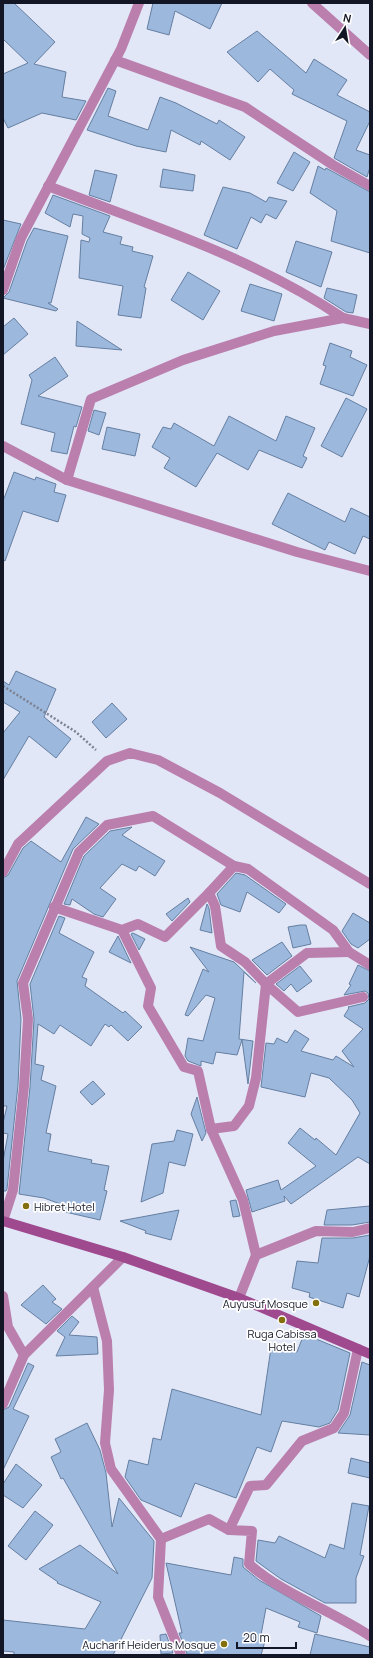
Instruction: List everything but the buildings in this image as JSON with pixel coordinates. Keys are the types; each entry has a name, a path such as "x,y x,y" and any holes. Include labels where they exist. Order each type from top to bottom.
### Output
{"main road":[{"path":"3,1221 123,1257 239,1298 370,1354"}],"street":[{"path":"3,290 21,238 114,60 139,3"},
{"path":"312,3 370,55"},
{"path":"114,60 245,107 333,165 370,186"},
{"path":"48,186 225,254 311,296 343,318 370,324"},
{"path":"67,480 91,399 183,360 274,331 343,318"},
{"path":"3,446 67,480 297,552 370,571"},
{"path":"3,872 18,844 108,761 130,753 158,760 220,793 370,884"},
{"path":"3,1221 13,1190 24,1086 28,1019 23,983 54,907 79,852 107,825 153,816 234,866 248,869 333,930 349,952 370,964"},
{"path":"54,907 122,930 138,924 165,937 234,866"},
{"path":"209,893 215,906 221,946 245,962 266,984 298,1012 363,998"},
{"path":"122,930 151,988 148,1006 184,1067 198,1071 211,1129 243,1200 256,1255 239,1298"},
{"path":"211,1129 234,1126 249,1106 256,1078 266,984 307,953 349,952"},
{"path":"256,1255 316,1231 353,1232 370,1228"},
{"path":"3,1404 24,1355 123,1257"},
{"path":"93,1287 107,1341 109,1390 105,1443 111,1469 160,1539 158,1597 181,1655"},
{"path":"3,1296 8,1327 24,1355"},
{"path":"229,1530 250,1486 266,1485 302,1441 334,1428 344,1413 358,1349"},
{"path":"160,1539 209,1519 229,1530 252,1531 249,1564 265,1578 350,1623 370,1636"}],"path":[{"path":"3,686 76,732 108,761"}],"place":[{"name":"Hibret Hotel","path":"26,1206"},
{"name":"Auyusuf Mosque","path":"316,1303"},
{"name":"Ruga Cabissa Hotel","path":"282,1320"},
{"name":"Aucharif Heiderus Mosque","path":"224,1644"}]}
